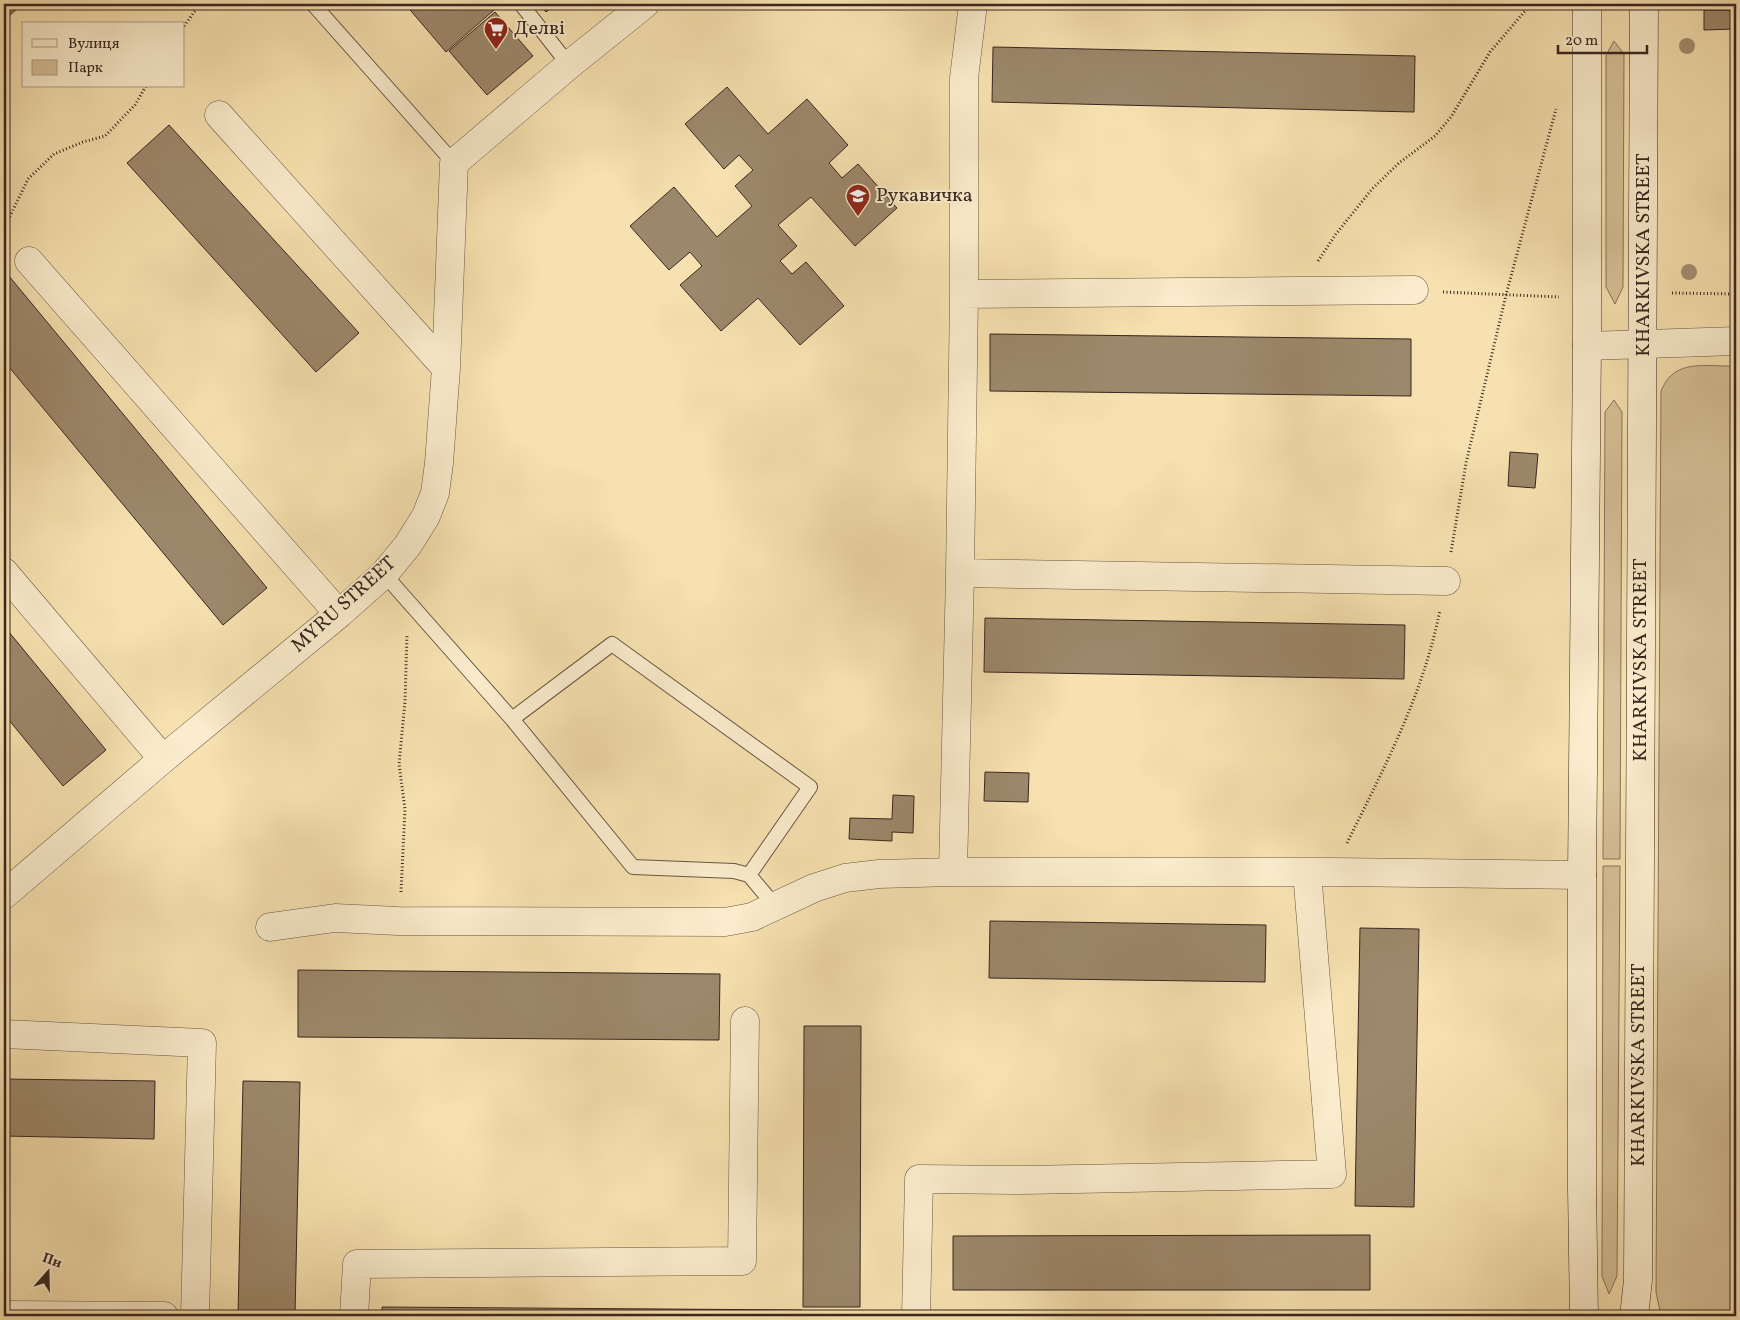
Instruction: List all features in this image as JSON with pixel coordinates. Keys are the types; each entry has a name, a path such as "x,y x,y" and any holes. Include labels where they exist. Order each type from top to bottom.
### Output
{"street":[{"path":"454,163 569,65 645,4"},
{"path":"953,872 964,294 964,78 973,4"},
{"path":"1584,1316 1582,875 1587,346 1587,4"},
{"name":"KHARKIVSKA STREET","path":"1634,1316 1638,1271 1644,344 1644,4"},
{"path":"219,115 446,368"},
{"name":"MYRU STREET","path":"4,895 163,759 339,614 384,574 408,545 426,516 436,492 446,368 454,163"},
{"path":"29,261 339,614"},
{"path":"964,294 1414,290"},
{"path":"1587,346 1736,341"},
{"path":"4,572 163,759"},
{"path":"960,573 1446,581"},
{"path":"270,927 335,918 398,921 725,922 752,917 814,888 845,878 880,874 953,872 1320,872 1582,875"},
{"path":"916,1316 919,1179 1024,1180 1332,1174 1320,872"},
{"path":"354,1316 357,1264 742,1261 745,1021"},
{"path":"4,1034 202,1043 195,1316"},
{"path":"4,1314 164,1316"}],"lane":[{"path":"313,4 454,163"},
{"path":"522,4 569,65"},
{"path":"384,574 512,719 633,867 734,871 749,875 775,906"},
{"path":"512,719 612,644 810,788 749,875"}],"path":[{"path":"185,25 200,4"},
{"path":"1298,291 1336,234 1372,189 1399,164 1435,136 1451,117 1490,52 1531,4"},
{"path":"4,221 10,216 28,179 54,154 83,142 105,136 135,105 145,88"},
{"path":"1320,872 1402,732 1416,696 1435,633 1466,463 1506,295 1557,105"},
{"path":"1414,290 1587,298"},
{"path":"1643,293 1736,294"},
{"path":"398,921 403,877 405,809 399,764 408,626 412,606"},
{"path":"1736,1113 1733,1225 1736,1225"}],"green space":[{"path":"1614,41 1624,54 1623,287 1615,304 1606,287 1606,55"},
{"path":"1736,366 1736,1316 1661,1316 1656,1292 1661,391 1671,376 1687,367"},
{"path":"1614,400 1622,412 1620,859 1603,859 1605,412"},
{"path":"1603,866 1620,866 1617,1276 1609,1294 1602,1276"}],"building":[{"path":"4,4 23,4 4,20"},
{"path":"405,4 489,4 494,10 446,52"},
{"path":"539,4 556,4 546,12"},
{"path":"1704,10 1736,10 1736,29 1704,30"},
{"path":"495,12 533,56 487,95 449,51"},
{"path":"993,47 1415,56 1414,112 992,102"},
{"name":"Рукавичка","path":"727,87 768,134 807,99 848,145 829,163 842,178 858,164 897,208 855,246 811,197 778,225 797,246 780,261 792,274 806,262 844,306 800,345 758,298 721,331 680,285 702,266 690,252 669,270 630,226 674,187 717,237 752,206 735,186 753,170 739,155 724,169 685,124"},
{"path":"169,125 359,333 316,372 127,163"},
{"path":"4,270 267,588 223,625 4,361"},
{"path":"990,334 1411,339 1411,396 990,391"},
{"path":"1510,452 1538,454 1535,488 1508,486"},
{"path":"985,618 1405,625 1404,679 984,672"},
{"path":"4,626 106,750 63,786 4,714"},
{"path":"985,772 1029,773 1028,802 984,801"},
{"path":"893,795 914,796 913,833 892,832 892,841 849,839 850,818 892,819"},
{"path":"990,921 1266,925 1265,982 989,978"},
{"path":"1360,928 1419,929 1414,1207 1355,1206"},
{"path":"298,970 720,974 719,1040 298,1037"},
{"path":"804,1026 861,1026 860,1307 803,1307"},
{"path":"4,1079 155,1081 154,1139 4,1136"},
{"path":"243,1081 300,1082 295,1316 238,1316"},
{"path":"1370,1235 1370,1290 953,1290 953,1236"},
{"path":"382,1307 802,1310 802,1316 382,1316"},
{"path":"816,1313 875,1313 875,1316 816,1316"}],"place":[{"name":"Делві","path":"496,50"},
{"name":"Рукавичка","path":"858,217"}]}
